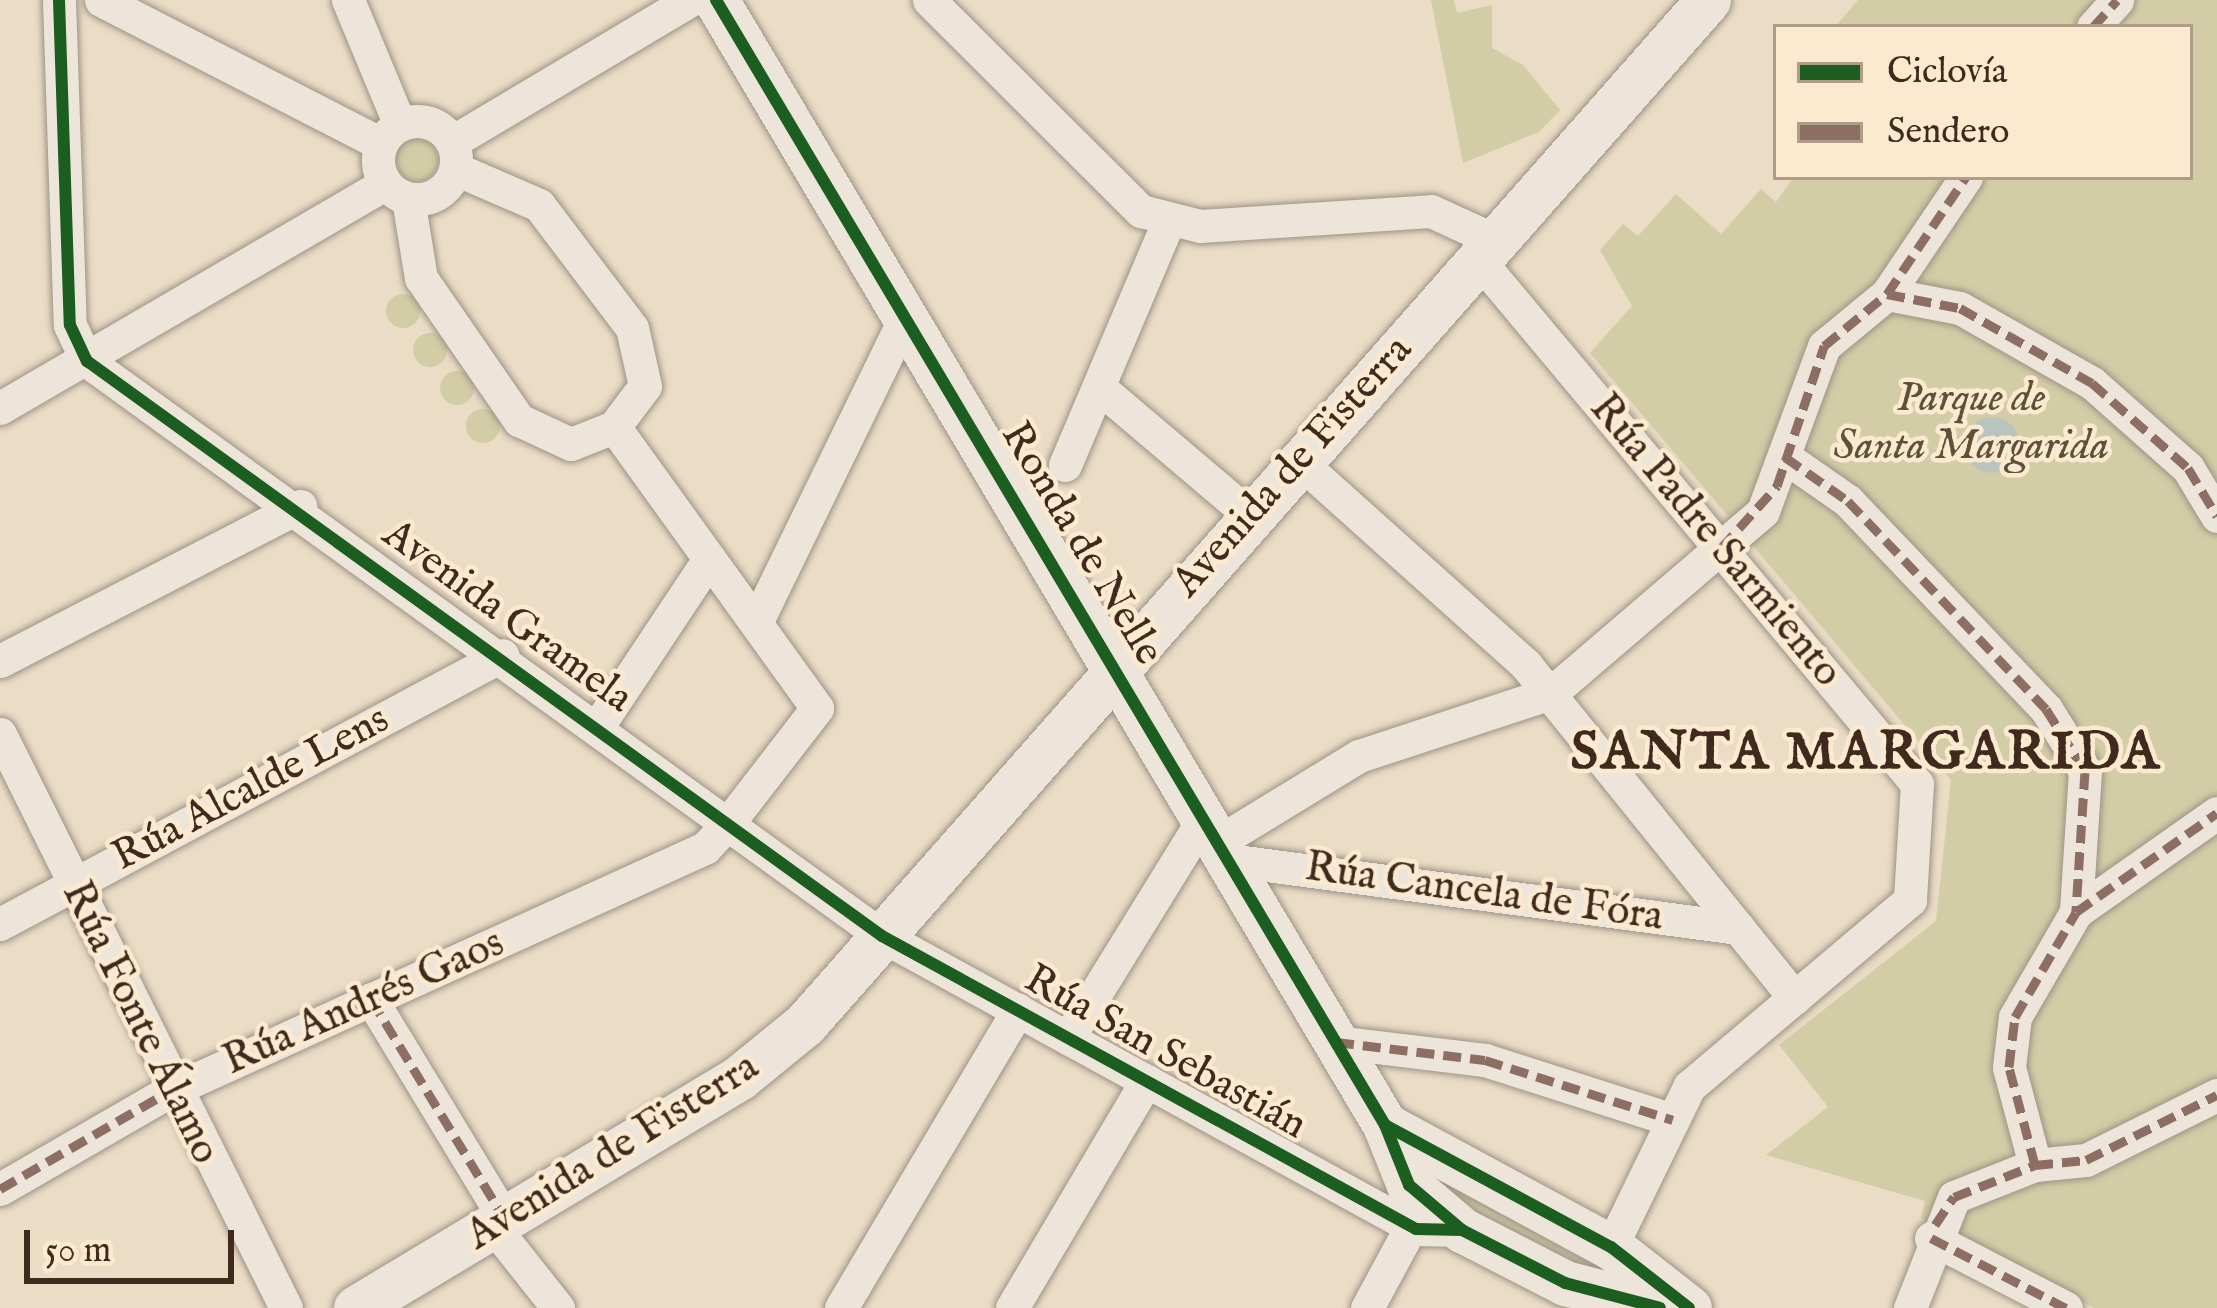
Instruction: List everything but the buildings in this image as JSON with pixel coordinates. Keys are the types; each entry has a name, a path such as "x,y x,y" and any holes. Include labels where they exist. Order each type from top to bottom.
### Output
{"street":[{"path":"58,0 70,325 87,361"},
{"path":"101,0 391,135 435,125 454,155 539,205 632,328 645,386 614,427 571,445 519,420 421,278 397,191 391,135 349,0"},
{"path":"0,408 397,191 444,190 454,155 690,0"},
{"name":"Ronda de Nelle","path":"716,0 1336,1042 1402,1137 1419,1214 1607,1302 1660,1308"},
{"path":"928,0 1102,181 1168,222 1431,211 1486,250"},
{"name":"Avenida de Fisterra","path":"356,1308 771,1054 882,935 1114,663 1300,462 1708,0"},
{"path":"2095,24 2117,0"},
{"path":"1068,1038 1217,840 1359,756 1551,693 1762,511 1823,346 1887,294 1964,180"},
{"path":"1065,464 1168,222"},
{"name":"Rúa Padre Sarmiento","path":"1486,250 1721,548 1917,784 1910,900 1689,1087 1611,1247"},
{"path":"1887,294 1960,308 2092,383 2188,468 2217,516"},
{"path":"614,427 755,623 906,316"},
{"name":"Avenida Gramela","path":"87,361 300,506 882,935"},
{"path":"1100,388 1251,516"},
{"path":"1785,457 1848,501 2046,709 2085,771 2076,912"},
{"path":"1300,462 1551,693 1795,998"},
{"path":"0,661 300,506"},
{"path":"598,726 709,559"},
{"name":"Rúa Andrés Gaos","path":"0,1190 170,1091 706,848 817,708 755,623"},
{"name":"Rúa Alcalde Lens","path":"0,924 503,656"},
{"name":"Rúa Fonte Álamo","path":"0,734 170,1091 286,1308"},
{"path":"2036,1165 2009,1067 2014,1017 2076,912 2217,813"},
{"name":"Rúa Cancela de Fóra","path":"1217,840 1738,928"},
{"name":"Rúa San Sebastián","path":"882,935 1146,1081 1419,1214"},
{"path":"371,999 499,1223 558,1308"},
{"path":"846,1306 1018,1010"},
{"path":"1336,1042 1485,1060 1673,1120"},
{"path":"1012,1308 1146,1081"},
{"path":"1910,1308 1933,1232 1954,1197 2036,1165 2086,1160 2217,1095"},
{"path":"1402,1137 1611,1247 1689,1308"},
{"path":"1367,1308 1419,1214"},
{"path":"1933,1232 2066,1308"}],"green space":[{"path":"1431,0 1454,0 1457,13 1492,5 1492,48 1523,65 1560,110 1539,132 1463,163"},
{"name":"Parque de Santa Margarida","path":"1858,0 2217,0 2217,1308 2094,1308 1921,1218 1925,1201 1766,1155 1828,1107 1779,1045 1936,921 1951,780 1590,353 1632,306 1600,250 1623,224 1638,236 1676,194 1721,234 1761,189 1776,202 1792,180 2193,180 2193,24 1838,24"},
{"path":"417,139 432,145 438,160 432,175 417,181 402,175 396,160 402,145"},
{"path":"403,294 415,299 420,311 415,323 403,328 391,323 386,311 391,299"},
{"path":"430,333 442,338 447,350 442,362 430,367 418,362 413,350 418,338"},
{"path":"457,371 469,376 474,388 469,400 457,405 445,400 440,388 445,376"},
{"path":"483,409 495,414 500,426 495,438 483,443 471,438 466,426 471,414"},
{"path":"1458,1188 1622,1270 1611,1287 1451,1202"}],"shaded area":[{"path":"1992,417 2012,425 2020,445 2012,465 1992,473 1972,465 1964,445 1972,425"}],"marked path":[{"path":"2096,24 2117,0"},
{"path":"1887,294 1964,180"},
{"path":"1721,548 1777,486 1824,346 1887,294 1960,308 2092,383 2188,468 2217,516"},
{"path":"1785,457 1848,501 2046,709 2085,771 2076,912"},
{"path":"1935,1225 1954,1197 2035,1165 2009,1067 2015,1017 2076,912 2217,813"},
{"path":"328,1019 408,983"},
{"path":"371,999 505,1219"},
{"path":"1336,1042 1485,1060 1673,1120"},
{"path":"0,1189 170,1091"},
{"path":"2035,1165 2086,1160 2217,1095"},
{"path":"1931,1238 2066,1308"}],"cycle path":[{"path":"59,0 70,325 87,361 882,936 1416,1229 1462,1230"},
{"path":"716,0 1385,1125 1409,1185 1462,1230 1565,1283 1660,1308"},
{"path":"1385,1125 1611,1247 1689,1308"}],"district":[{"name":"SANTA MARGARIDA","path":"1866,754"}]}
